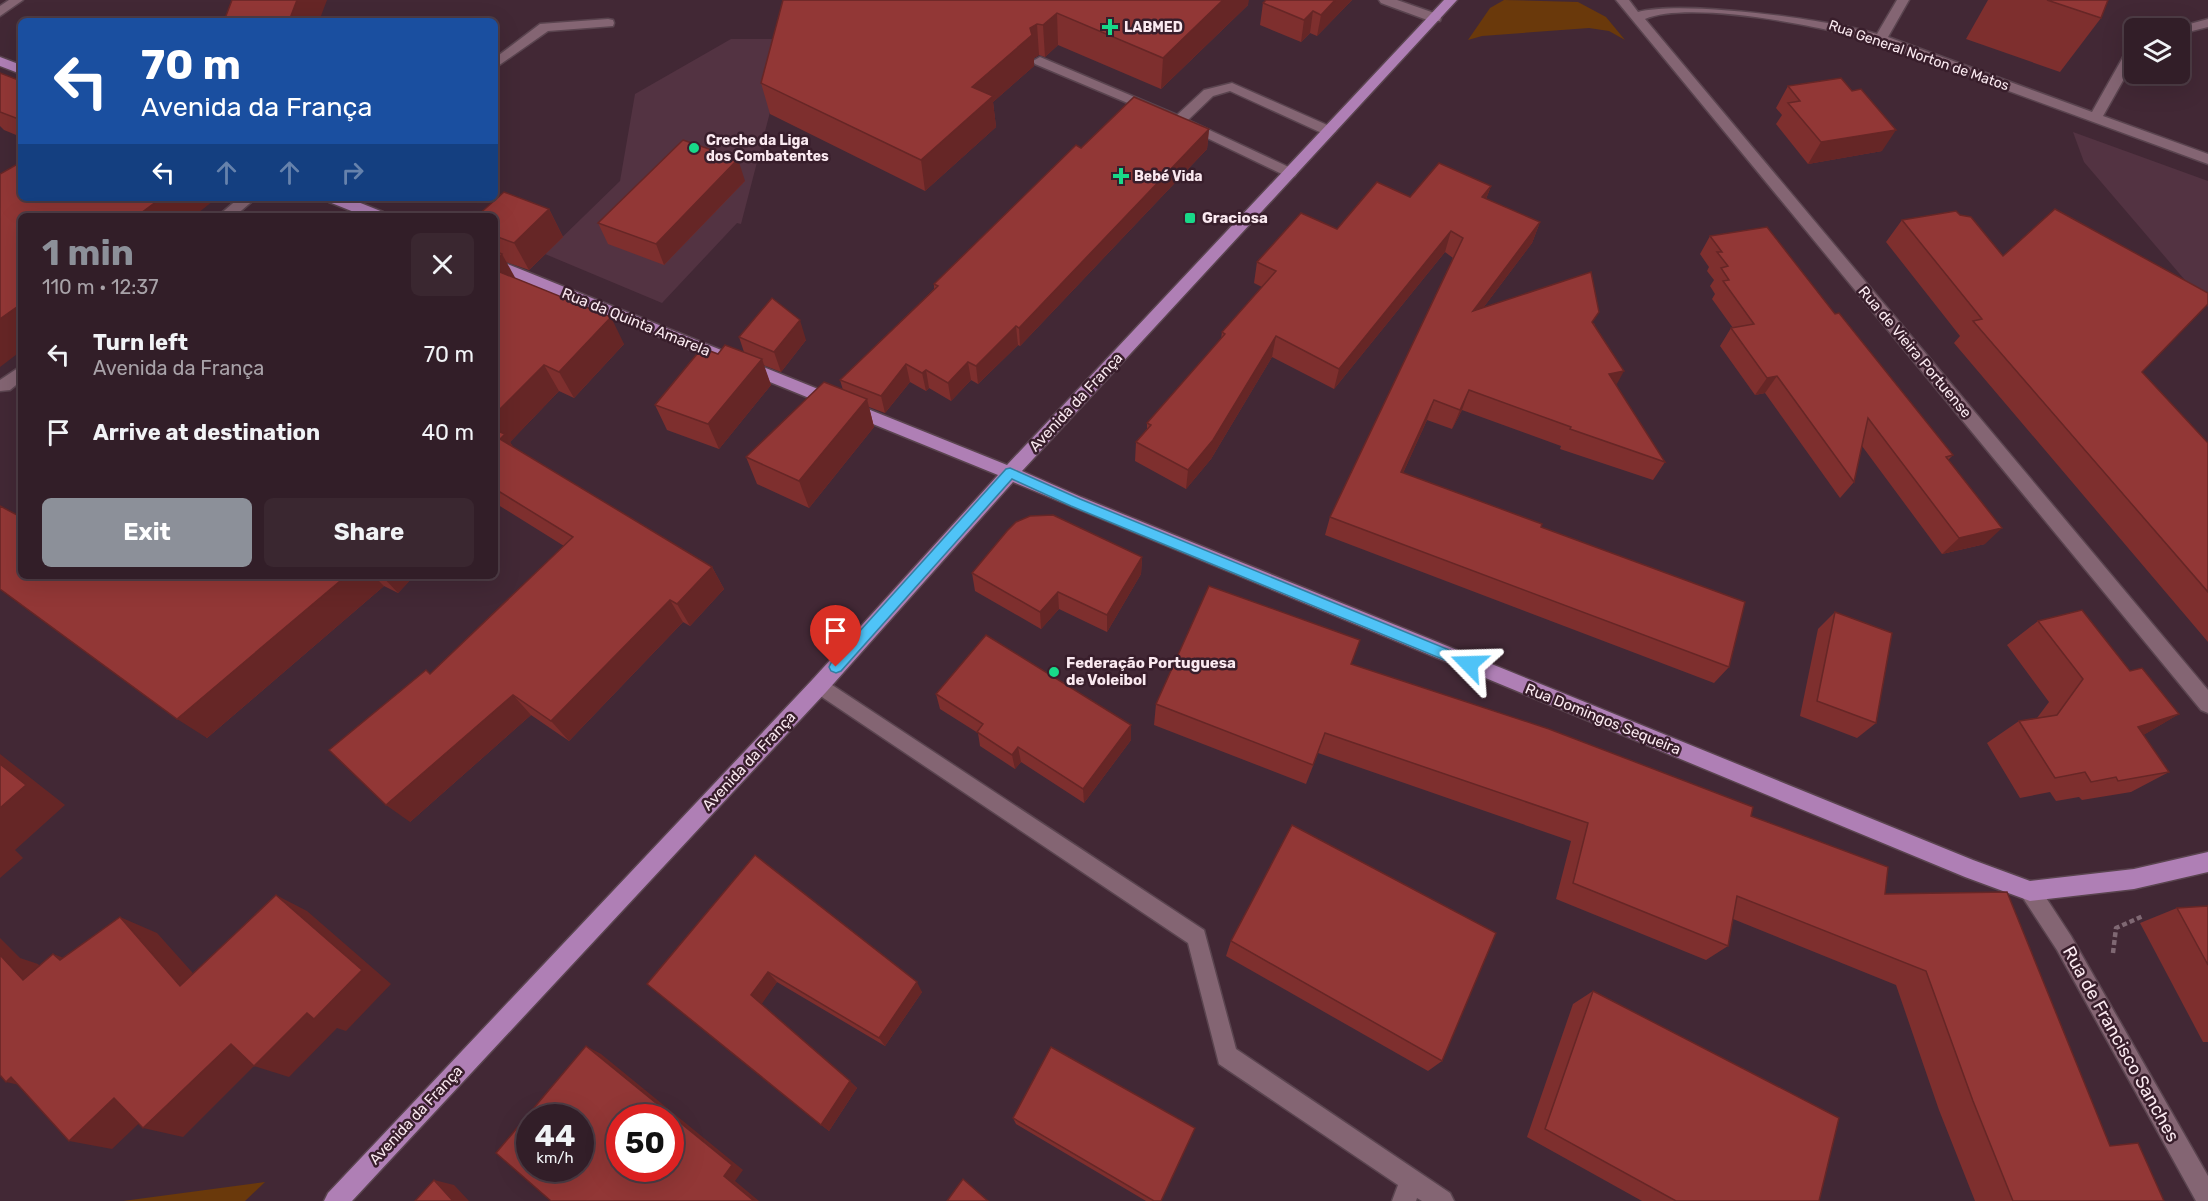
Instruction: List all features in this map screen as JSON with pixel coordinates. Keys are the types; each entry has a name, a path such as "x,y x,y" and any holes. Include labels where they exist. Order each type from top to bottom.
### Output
{"main road":[{"name":"Avenida da França","path":"336,1201 820,685 1010,473 1451,0"},
{"path":"0,61 18,69"},
{"path":"343,201 371,213"},
{"name":"Rua da Quinta Amarela","path":"498,265 1010,473"},
{"name":"Rua Domingos Sequeira","path":"1010,473 1086,507 1961,866 2030,891 2134,879 2208,862"}],"street":[{"path":"0,12 17,0"},
{"path":"1385,0 1435,18"},
{"name":"Rua de Vieira Portuense","path":"1622,0 2208,704"},
{"name":"Rua General Norton de Matos","path":"1637,19 1651,8 1704,0 1772,10 1831,24 1880,39 2208,159"},
{"path":"1880,39 1903,0"},
{"path":"498,62 545,27 608,23"},
{"path":"2190,28 2208,23"},
{"path":"1040,61 1179,121 1290,173"},
{"path":"2096,118 2124,68"},
{"path":"1179,121 1208,92 1219,86 1232,87 1329,130"},
{"path":"229,213 245,201"},
{"path":"4,386 18,374"},
{"path":"820,685 1197,937 1227,1056 1407,1190 1442,1201"},
{"name":"Rua de Francisco Sanches","path":"2030,891 2064,943 2208,1200"}],"path":[{"path":"2115,960 2112,950 2116,928 2154,912"}],"shaded area":[{"path":"1504,0 1578,2 1606,17 1625,40 1609,31 1589,28 1482,36 1468,40 1490,8"},
{"name":"Creche da Liga dos Combatentes","path":"731,39 789,39 741,224 737,223 662,303 545,254 620,181 635,94"},
{"path":"2073,132 2208,181 2208,307 2084,162"},
{"path":"265,1182 245,1201 123,1201"}],"building":[{"path":"232,0 297,0 290,18 225,18"},
{"path":"783,0 1223,0 1163,58 1057,13 1043,25 1037,24 1030,28 1032,35 972,87 993,96 921,160 761,83"},
{"path":"1266,0 1335,0 1321,15 1313,11 1304,20 1263,3"},
{"path":"2047,0 2108,0 2101,18"},
{"path":"0,73 18,80 18,119 0,112"},
{"path":"1841,78 1852,91 1861,89 1896,130 1821,142 1788,103 1800,101 1788,86"},
{"path":"1134,97 1209,129 1019,328 1016,326 976,366 968,362 948,383 926,370 922,373 906,364 881,396 840,380 938,286 934,284 1076,145 1081,148"},
{"path":"683,140 738,159 656,244 598,223"},
{"path":"1439,163 1491,186 1482,197 1540,222 1473,311 1591,272 1599,312 1592,322 1624,371 1609,374 1665,462 1469,390 1460,410 1434,400 1401,472 1542,524 1541,527 1745,602 1729,667 1330,517 1463,238 1451,231 1339,369 1276,336 1213,440 1188,470 1136,442 1151,425 1147,423 1225,334 1222,332 1276,271 1257,262 1301,213 1337,229 1377,182 1410,197"},
{"path":"18,164 18,201 157,201 141,213 18,213 18,306 0,319 0,174"},
{"path":"504,192 549,209 514,243 498,237 498,213 480,213 494,201 498,201 498,197"},
{"path":"2055,209 2208,293 2208,304 2142,372 2208,443 2208,592 1973,321 1982,319 1902,220 1956,211 1960,215 1971,217 2003,256"},
{"path":"1767,227 1835,314 1839,313 1953,455 1946,457 2002,528 1959,538 1868,418 1854,482 1777,376 1767,378 1731,328 1754,324 1723,281 1729,280 1721,268 1728,266 1717,252 1722,252 1710,236"},
{"path":"498,271 611,317 559,372 544,365 498,411"},
{"path":"772,298 800,320 774,352 739,337"},
{"path":"725,345 762,359 708,424 655,405 702,348 718,354"},
{"path":"824,382 867,399 799,481 746,457"},
{"path":"498,431 505,434 500,439 712,567 677,604 670,600 551,721 513,695 386,805 329,750 426,670 430,674 573,537 498,491"},
{"path":"0,506 18,515 18,579 342,579 177,719 0,589"},
{"path":"1053,515 1142,557 1107,615 1058,592 1040,612 972,573 1016,522 1030,516"},
{"path":"1209,586 1360,640 1351,664 1549,729 1753,807 1751,816 1888,867 1885,894 2007,892 2110,1146 2138,1143 2164,1201 2013,1201 1973,1101 1926,971 1737,896 1728,946 1573,883 1588,823 1325,733 1313,765 1156,704"},
{"path":"2082,610 2130,671 2142,668 2179,714 2138,727 2169,772 2118,781 2116,777 2091,782 2085,772 2055,778 2019,721 2057,715 2083,679 2038,621"},
{"path":"1835,612 1892,633 1876,723 1817,701"},
{"path":"986,635 1131,725 1083,789 1018,747 1012,755 977,732 983,724 936,694"},
{"path":"0,764 26,785 0,808"},
{"path":"1292,825 1496,933 1442,1061 1231,941"},
{"path":"755,855 917,982 879,1038 768,972 751,995 850,1081 821,1125 647,984"},
{"path":"276,895 362,970 314,1019 307,1013 254,1066 231,1044 143,1128 114,1098 69,1141 11,1077 6,1082 0,1075 0,955 23,980 53,954 60,960 120,917 180,986"},
{"path":"2208,906 2208,965 2177,908"},
{"path":"1593,991 1839,1118 1819,1201 1676,1201 1545,1129"},
{"path":"586,1046 657,1104 606,1104 606,1182 684,1182 684,1126 732,1165 724,1176 754,1201 551,1201 529,1182 594,1182 594,1104 537,1104"},
{"path":"1051,1047 1195,1128 1161,1201 1154,1201 1013,1118"},
{"path":"516,1129 516,1170 496,1153"},
{"path":"963,1179 988,1201 947,1201"},
{"path":"434,1180 453,1201 415,1201"}],"place":[{"name":"LABMED","path":"1110,27"},
{"name":"Creche da Liga dos Combatentes","path":"694,148"},
{"name":"Bebé Vida","path":"1121,176"},
{"name":"Graciosa","path":"1190,218"},
{"name":"Federação Portuguesa de Voleibol","path":"1054,672"}],"route":[{"path":"836,667 1010,473 1075,502 1469,664"}]}
